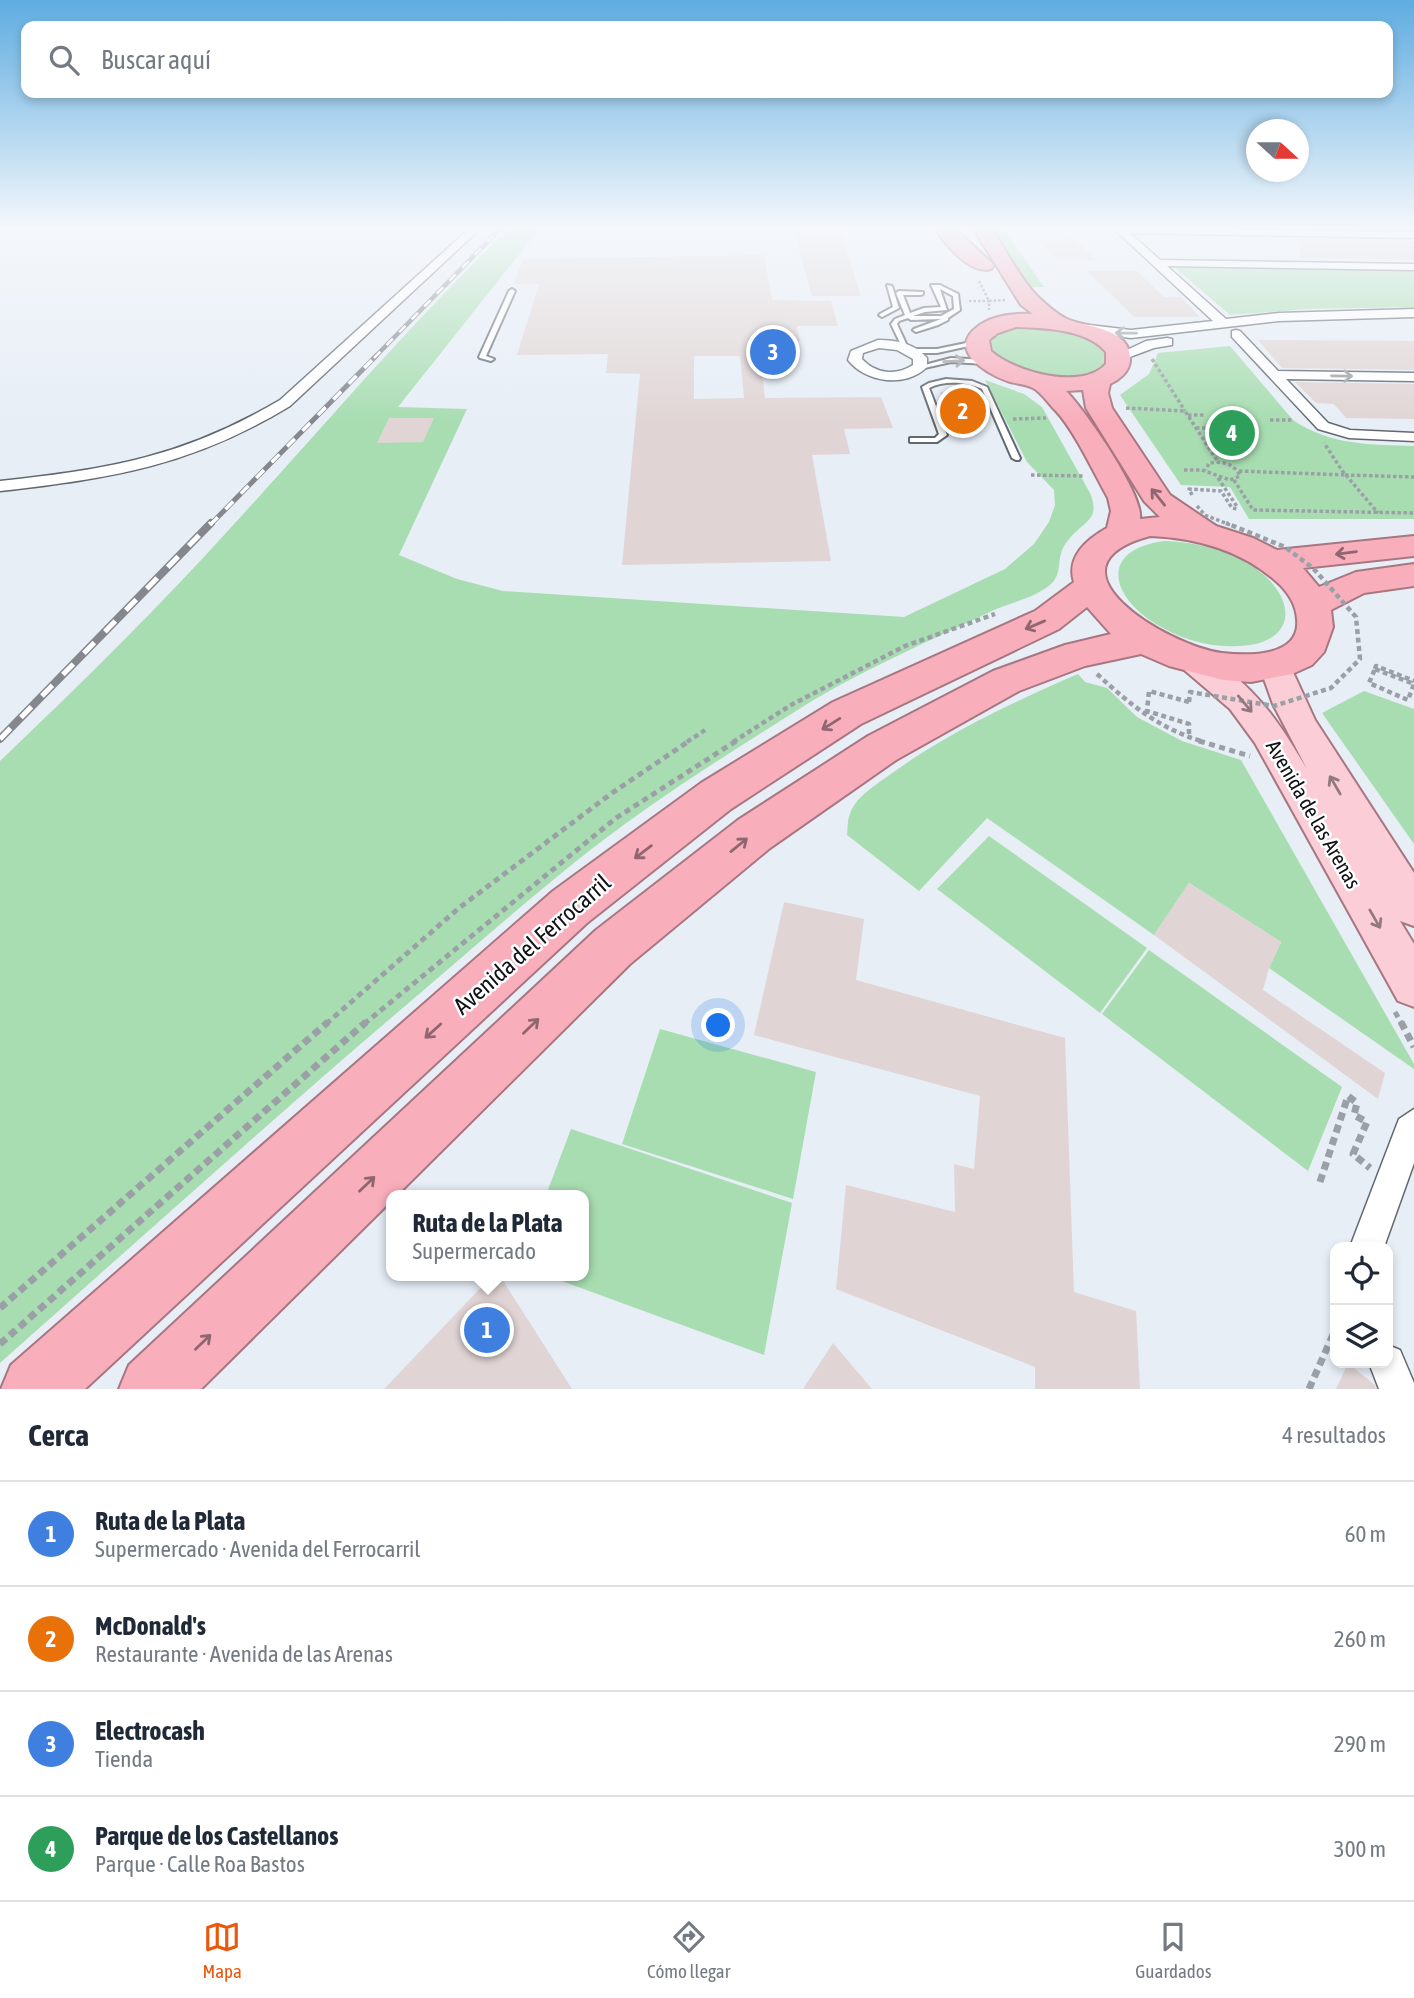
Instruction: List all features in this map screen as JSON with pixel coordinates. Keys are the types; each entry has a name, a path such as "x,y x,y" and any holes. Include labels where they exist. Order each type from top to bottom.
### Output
{"highway":[{"path":"999,293 1007,308 999,323"},
{"path":"1024,293 1029,300 1056,322"},
{"path":"1016,320 1056,322 1079,328 1105,341 1119,357 1118,366 1111,374 1098,380 1082,383 1042,382 1022,377 983,353 978,335 999,323 1016,320"},
{"path":"153,1389 613,947 754,834 882,748 1006,681 1078,654 1125,653 1198,673 1275,665 1298,656 1312,642 1317,624 1313,604 1297,581 1272,561 1205,520 1179,517 1159,501 1099,408 1096,393 1098,380"},
{"path":"1042,382 1075,418 1123,498 1126,512 1122,531"},
{"path":"1125,653 1120,623 1102,605 1091,586 1088,569 1091,554 1104,540 1122,531 1149,526 1180,527 1205,520"},
{"path":"1272,561 1414,546"},
{"path":"1313,604 1356,583 1414,575"},
{"name":"Avenida del Ferrocarril","path":"35,1389 570,907 716,796 847,713 1047,620 1091,586"}],"main road":[{"name":"Avenida de las Arenas","path":"1275,665 1280,685 1306,735 1370,844 1414,907"},
{"name":"Avenida de las Arenas","path":"1198,673 1267,733 1404,998"}],"street":[{"path":"0,486 94,475 149,465 189,452 253,424 285,404 406,293"},
{"path":"1189,293 1222,322"},
{"path":"1079,328 1131,334 1222,322 1414,313"},
{"path":"1119,357 1143,346 1236,334 1308,326 1414,322"},
{"path":"1236,334 1312,417 1332,430 1358,435 1414,437"},
{"path":"886,344 908,349 920,358 920,367 909,373 885,375 863,368 855,360 858,351 870,346 886,344"},
{"path":"1274,375 1414,377"},
{"path":"1369,1242 1409,1130 1414,1125"},
{"path":"1389,1368 1398,1389"}],"lane":[{"path":"491,359 482,357 511,293"},
{"path":"881,314 896,308 891,293"},
{"path":"938,293 945,309 924,310 894,324 908,349 983,353"},
{"path":"915,330 936,324 951,315 959,306 953,293"},
{"path":"905,317 900,295 920,294 924,310"},
{"path":"905,317 951,315"},
{"path":"920,367 983,353"},
{"path":"913,440 937,440 943,435 925,387 929,384 972,383 985,388 1016,458"}],"path":[{"path":"973,301 989,300"},
{"path":"1143,346 1218,462"},
{"path":"1122,408 1206,415"},
{"path":"999,419 1075,418"},
{"path":"1196,428 1212,428"},
{"path":"1332,430 1323,445 1378,513"},
{"path":"1206,470 1206,465 1218,462 1229,464 1239,471 1414,477"},
{"path":"1184,470 1206,470 1218,478 1238,509 1232,508 1221,491 1189,489 1205,520"},
{"path":"1218,478 1234,480 1240,476 1239,471"},
{"path":"1031,475 1109,476"},
{"path":"1234,480 1253,510 1414,513"},
{"path":"1189,738 1189,724 1147,711 1149,691 1189,702 1190,692 1274,706 1331,688 1360,659 1356,617 1313,568 1285,547 1205,515 1205,520"},
{"path":"1125,653 1091,668 1140,713 1189,738 1252,756 1246,747"},
{"path":"1375,669 1414,684 1408,700 1369,683 1376,666 1414,681"},
{"path":"1198,673 1228,700"},
{"path":"0,1308 459,908 612,793 705,730"},
{"path":"1404,998 1414,1047"},
{"path":"1320,1182 1348,1097 1357,1103 1354,1115 1367,1122 1353,1154 1369,1166"},
{"path":"1309,1389 1330,1341"}],"green space":[{"path":"445,293 489,293 398,407 467,409 399,555 457,579 503,591 904,617 1005,569 1034,544 1049,522 1055,505 1054,490 1027,462 985,380 1024,394 1042,407 1090,493 1093,502 1092,515 1064,545 1056,578 1046,588 893,658 819,697 683,783 589,851 318,1081 0,1363 0,761 178,584"},
{"path":"1204,293 1414,293 1414,307 1308,309 1230,315"},
{"path":"1024,325 1088,337 1105,352 1106,362 1091,372 1071,376 1049,375 1027,370 995,353 991,342 998,332"},
{"path":"1230,346 1293,420 1307,428 1351,442 1414,446 1414,519 1249,519 1230,487 1181,485 1120,395 1149,374 1158,353"},
{"path":"1164,541 1211,548 1234,556 1255,568 1269,580 1285,606 1281,629 1272,637 1257,643 1217,646 1175,634 1140,613 1121,588 1118,575 1121,564 1129,554 1143,546"},
{"path":"1078,674 1085,682 1107,688 1137,717 1182,741 1241,760 1414,1064 1414,1069 1269,968 1281,942 1189,883 1154,935 987,818 919,891 847,835 849,816 856,803 910,760 980,720"},
{"path":"1364,691 1414,709 1414,844 1322,713"},
{"path":"989,836 1147,948 1100,1013 937,889"},
{"path":"1149,950 1342,1087 1308,1171 1102,1014"},
{"path":"660,1029 816,1072 793,1199 622,1144"},
{"path":"571,1129 792,1203 764,1355 562,1281 589,1281 589,1190 548,1190"}],"building":[{"path":"536,293 771,293 772,300 831,301 838,326 797,326 800,341 789,341 790,347 780,347 782,356 760,356 765,398 881,397 893,428 844,429 850,454 812,455 831,561 622,565 640,374 606,373 608,354 517,355","holes":["694,356 740,356 744,398 694,399"]},
{"path":"811,293 860,293 861,296 812,296"},
{"path":"1109,293 1160,293 1164,297 1181,297 1200,317 1134,317"},
{"path":"1258,340 1414,341 1414,370 1282,368"},
{"path":"1295,382 1414,384 1414,419 1346,418 1334,404 1316,403"},
{"path":"940,392 969,392 983,424 952,424"},
{"path":"389,418 434,418 423,442 377,443"},
{"path":"1189,883 1281,942 1269,968 1263,990 1385,1073 1378,1099 1154,935"},
{"path":"784,902 864,919 856,980 1065,1038 1074,1292 1136,1311 1140,1389 1035,1389 1035,1367 836,1289 846,1185 955,1212 954,1164 974,1169 980,1096 754,1035"},
{"path":"487,1281 503,1281 572,1389 384,1389"},
{"path":"833,1343 872,1389 803,1389"},
{"path":"1346,1368 1354,1368 1375,1385 1376,1389 1336,1389"}],"railway":[{"path":"374,358 438,293"},
{"path":"210,525 376,356"},
{"path":"0,739 211,523"}],"place":[{"name":"Electrocash","path":"773,352"},
{"name":"McDonald's","path":"963,411"},
{"name":"Parque de los Castellanos","path":"1232,433"},
{"name":"Ruta de la Plata","path":"487,1330"}]}
